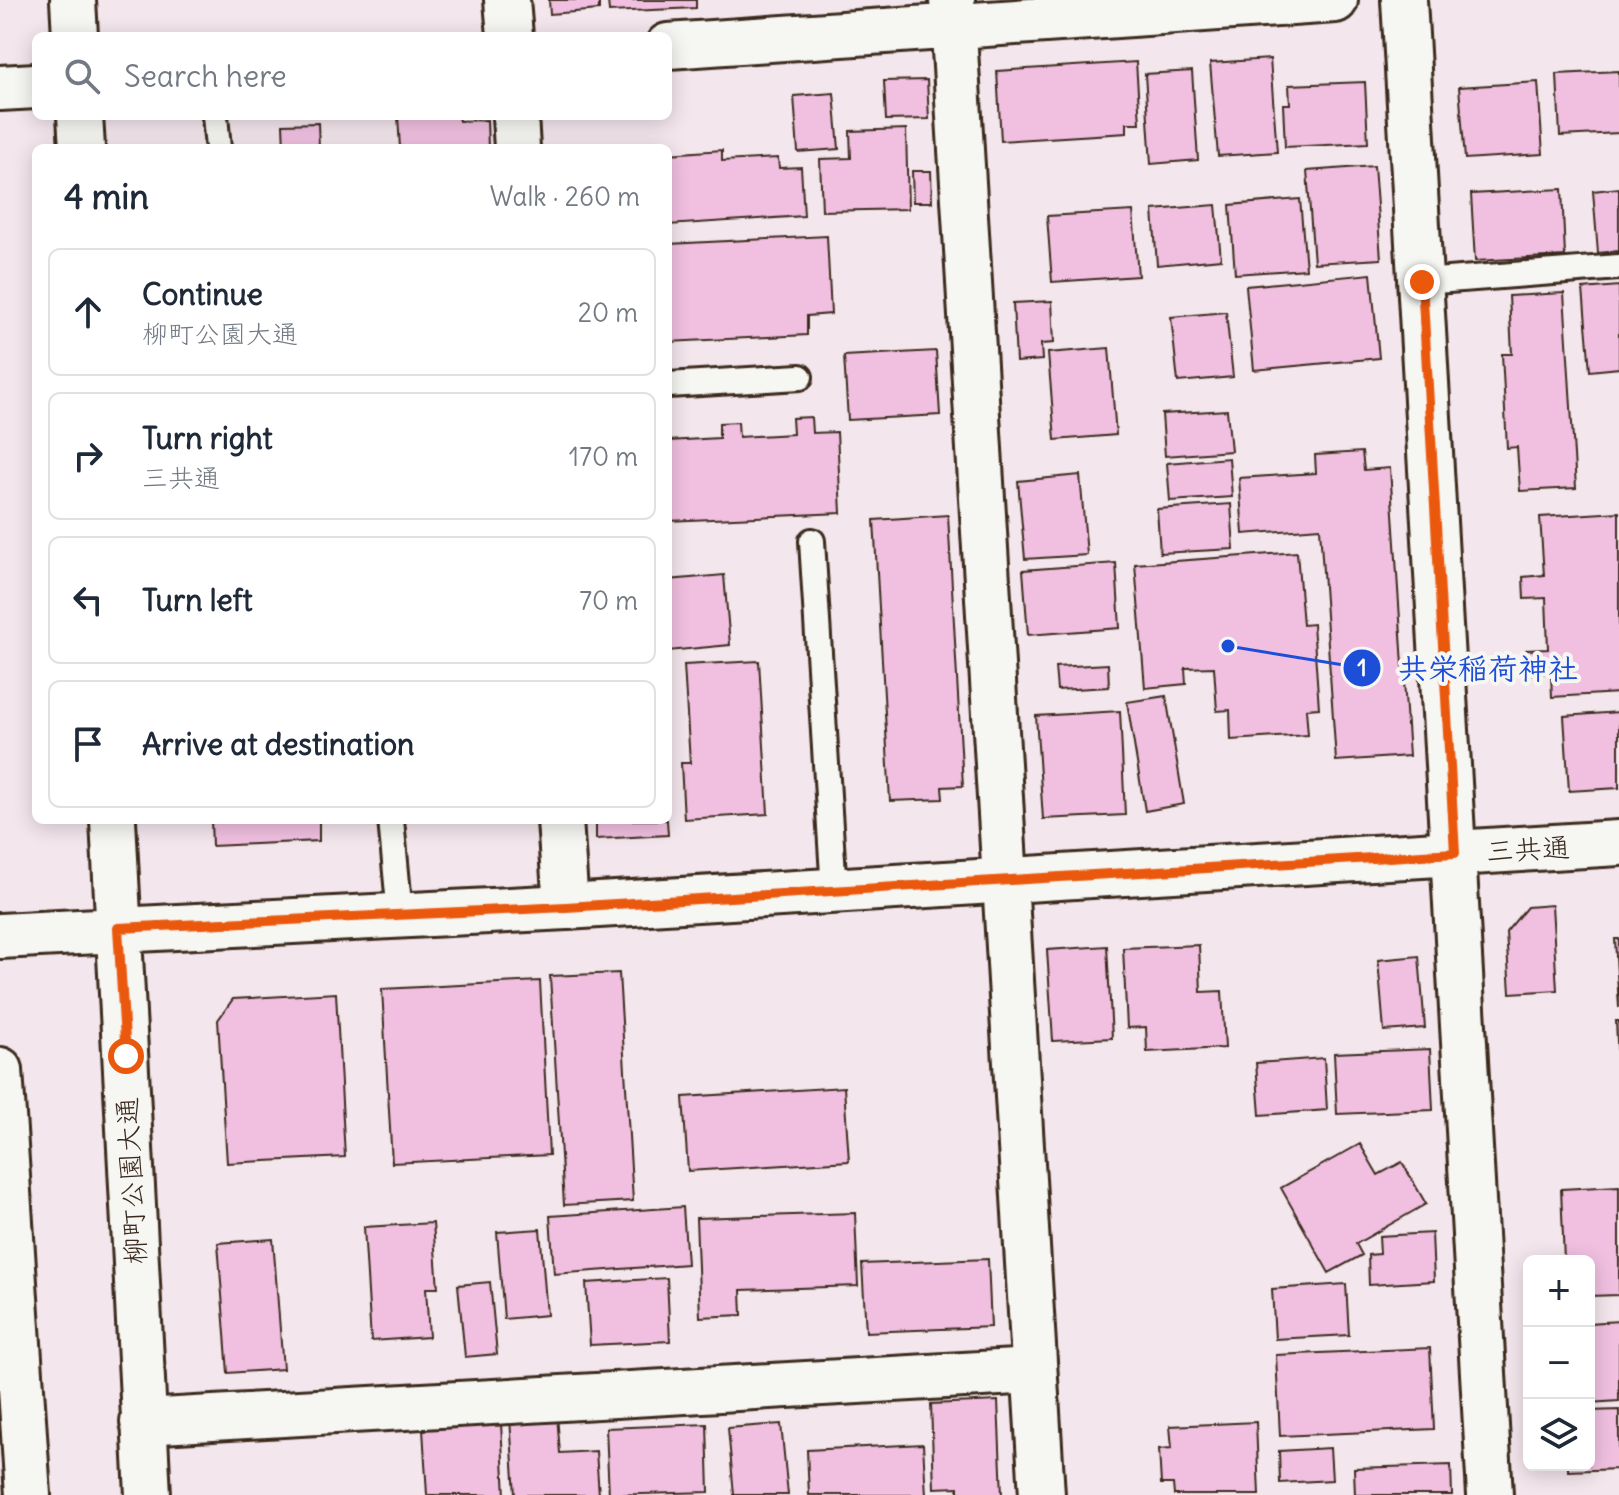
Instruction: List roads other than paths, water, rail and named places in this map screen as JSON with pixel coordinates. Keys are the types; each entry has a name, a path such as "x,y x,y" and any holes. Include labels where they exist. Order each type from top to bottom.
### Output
{"street":[{"path":"73,0 75,32"},
{"path":"507,0 510,32"},
{"path":"672,46 953,14 1335,0"},
{"path":"1404,0 1490,1495"},
{"path":"953,14 1002,880 1042,1495"},
{"path":"0,88 32,86"},
{"path":"80,120 82,144"},
{"path":"515,120 517,144"},
{"name":"柳町公園大通","path":"113,824 148,1495"},
{"path":"560,824 566,907"},
{"name":"三共通","path":"0,936 566,907 1619,843"},
{"path":"0,1070 12,1431 28,1495"},
{"path":"143,1422 1033,1371"}],"lane":[{"path":"215,120 218,144"},
{"path":"1422,282 1619,267"},
{"path":"672,385 800,377"},
{"path":"812,541 834,891"},
{"path":"391,824 400,915"}],"place":[{"name":"共栄稲荷神社","path":"1228,646"}]}
